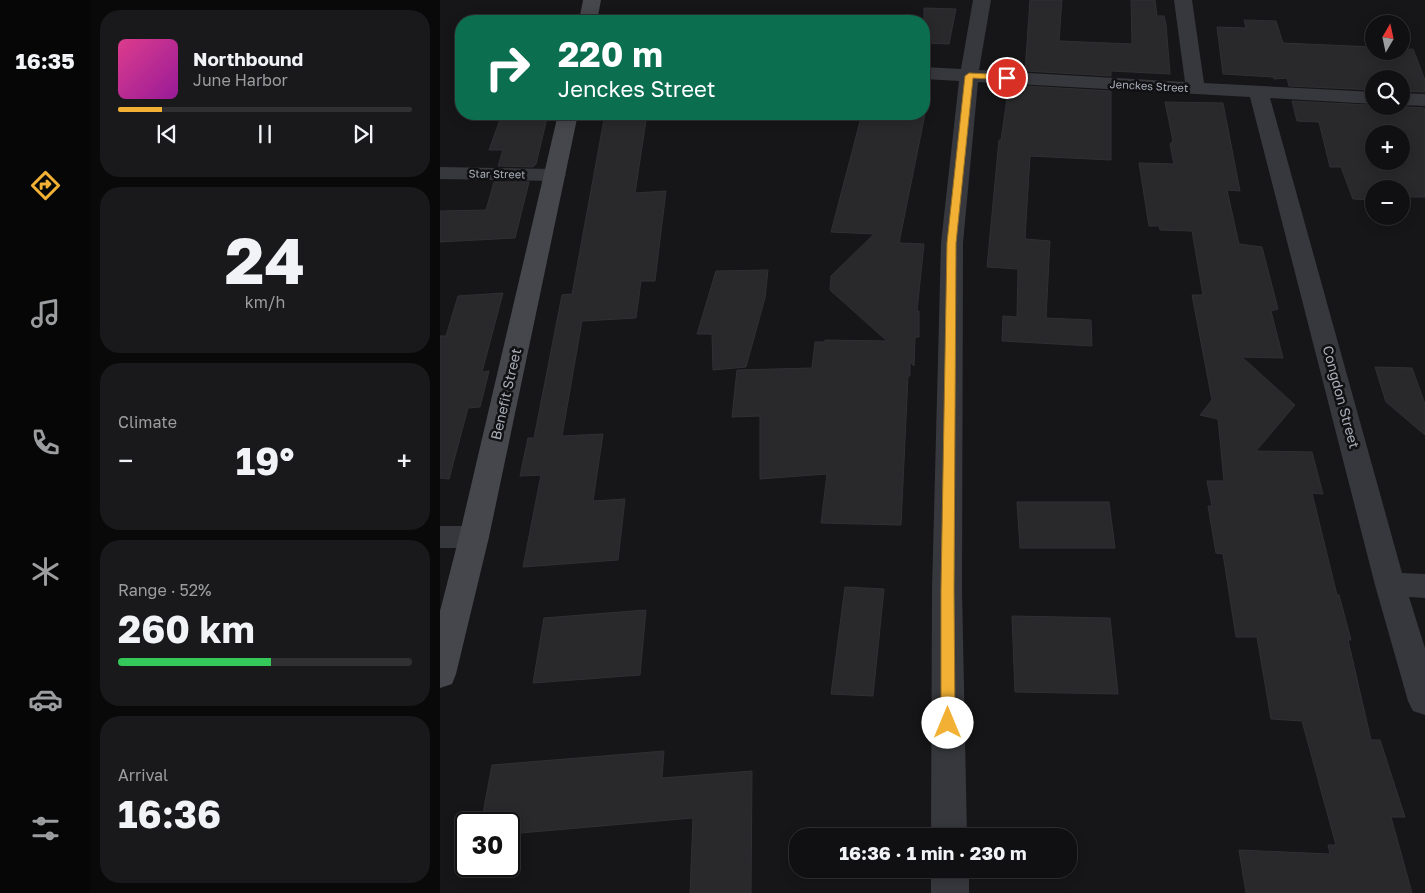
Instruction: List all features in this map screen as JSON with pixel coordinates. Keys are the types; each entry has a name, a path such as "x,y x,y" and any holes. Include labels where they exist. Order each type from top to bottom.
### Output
{"street":[{"path":"589,15 592,0"},
{"path":"950,828 947,590 952,243 969,76 982,0"},
{"path":"1183,0 1196,89"},
{"name":"Jenckes Street","path":"930,73 1365,98"},
{"name":"Congdon Street","path":"1259,93 1390,585 1425,701"},
{"path":"1410,99 1425,100"},
{"name":"Benefit Street","path":"440,674 474,537 567,120"},
{"name":"Star Street","path":"440,173 555,175"},
{"path":"440,536 474,537"},
{"path":"1390,585 1425,586"},
{"path":"950,878 950,893"}],"building":[{"path":"1030,0 1062,0 1059,41 1132,44 1131,0 1155,0 1157,16 1164,16 1166,24 1170,74 1111,71 1111,76 1025,71"},
{"path":"924,8 956,9 949,44 930,43 930,15 924,15"},
{"path":"1244,20 1276,21 1283,43 1365,47 1365,60 1410,60 1410,49 1413,49 1425,80 1425,92 1410,91 1410,70 1365,70 1365,90 1289,86 1287,78 1274,79 1273,77 1223,74 1217,27 1246,28"},
{"path":"1024,86 1111,91 1111,160 1030,156 1025,239 1050,241 1046,318 1091,320 1092,346 1002,341 1003,316 1017,317 1018,269 987,267 999,140 1001,140 1007,99 1011,99 1014,94 1024,94"},
{"path":"1292,101 1365,105 1365,115 1410,115 1410,107 1425,108 1425,197 1410,197 1410,180 1365,180 1365,200 1353,199 1341,167 1330,167 1319,122 1297,121"},
{"path":"1165,102 1223,103 1240,191 1227,190 1239,244 1262,247 1278,309 1271,311 1283,358 1242,357 1295,405 1256,451 1312,452 1323,494 1312,493 1337,595 1339,595 1351,640 1348,640 1371,740 1380,740 1405,817 1391,817 1412,893 1246,893 1239,850 1330,854 1328,845 1336,845 1302,721 1271,719 1257,637 1236,637 1223,554 1216,553 1208,506 1212,506 1207,481 1224,481 1218,419 1200,415 1212,400 1192,295 1203,295 1192,231 1160,230 1159,226 1149,226 1139,163 1174,164 1170,144 1173,141"},
{"path":"500,120 547,120 536,164 533,167 498,166 503,150 489,150"},
{"path":"604,120 646,120 635,193 666,191 655,281 641,281 636,318 582,321 562,436 603,434 593,501 625,499 618,560 523,567 541,475 520,476 528,438 534,438 562,295 572,294"},
{"path":"860,120 924,120 899,243 924,244 917,311 919,311 919,337 915,337 914,366 910,362 910,376 908,376 901,525 821,523 827,474 760,479 760,416 732,417 737,370 812,368 815,342 825,342 825,340 887,341 830,290 831,276 874,234 831,232"},
{"path":"494,182 529,182 515,238 440,242 440,211 486,210"},
{"path":"768,270 765,298 746,367 713,370 712,334 697,334 716,271"},
{"path":"503,293 482,372 489,371 480,407 468,408 449,479 440,478 440,336 446,336 458,296"},
{"path":"1375,367 1412,368 1425,404 1425,435 1386,402"},
{"path":"1017,502 1109,502 1115,548 1020,548"},
{"path":"845,587 884,589 873,696 831,694"},
{"path":"646,610 640,675 533,683 544,618"},
{"path":"1012,616 1110,618 1118,694 1015,692"},
{"path":"664,751 662,778 752,771 751,893 690,893 693,818 520,833 520,812 483,812 492,765"}],"route":[{"path":"948,723 947,590 952,243 969,76 1007,78"}]}
